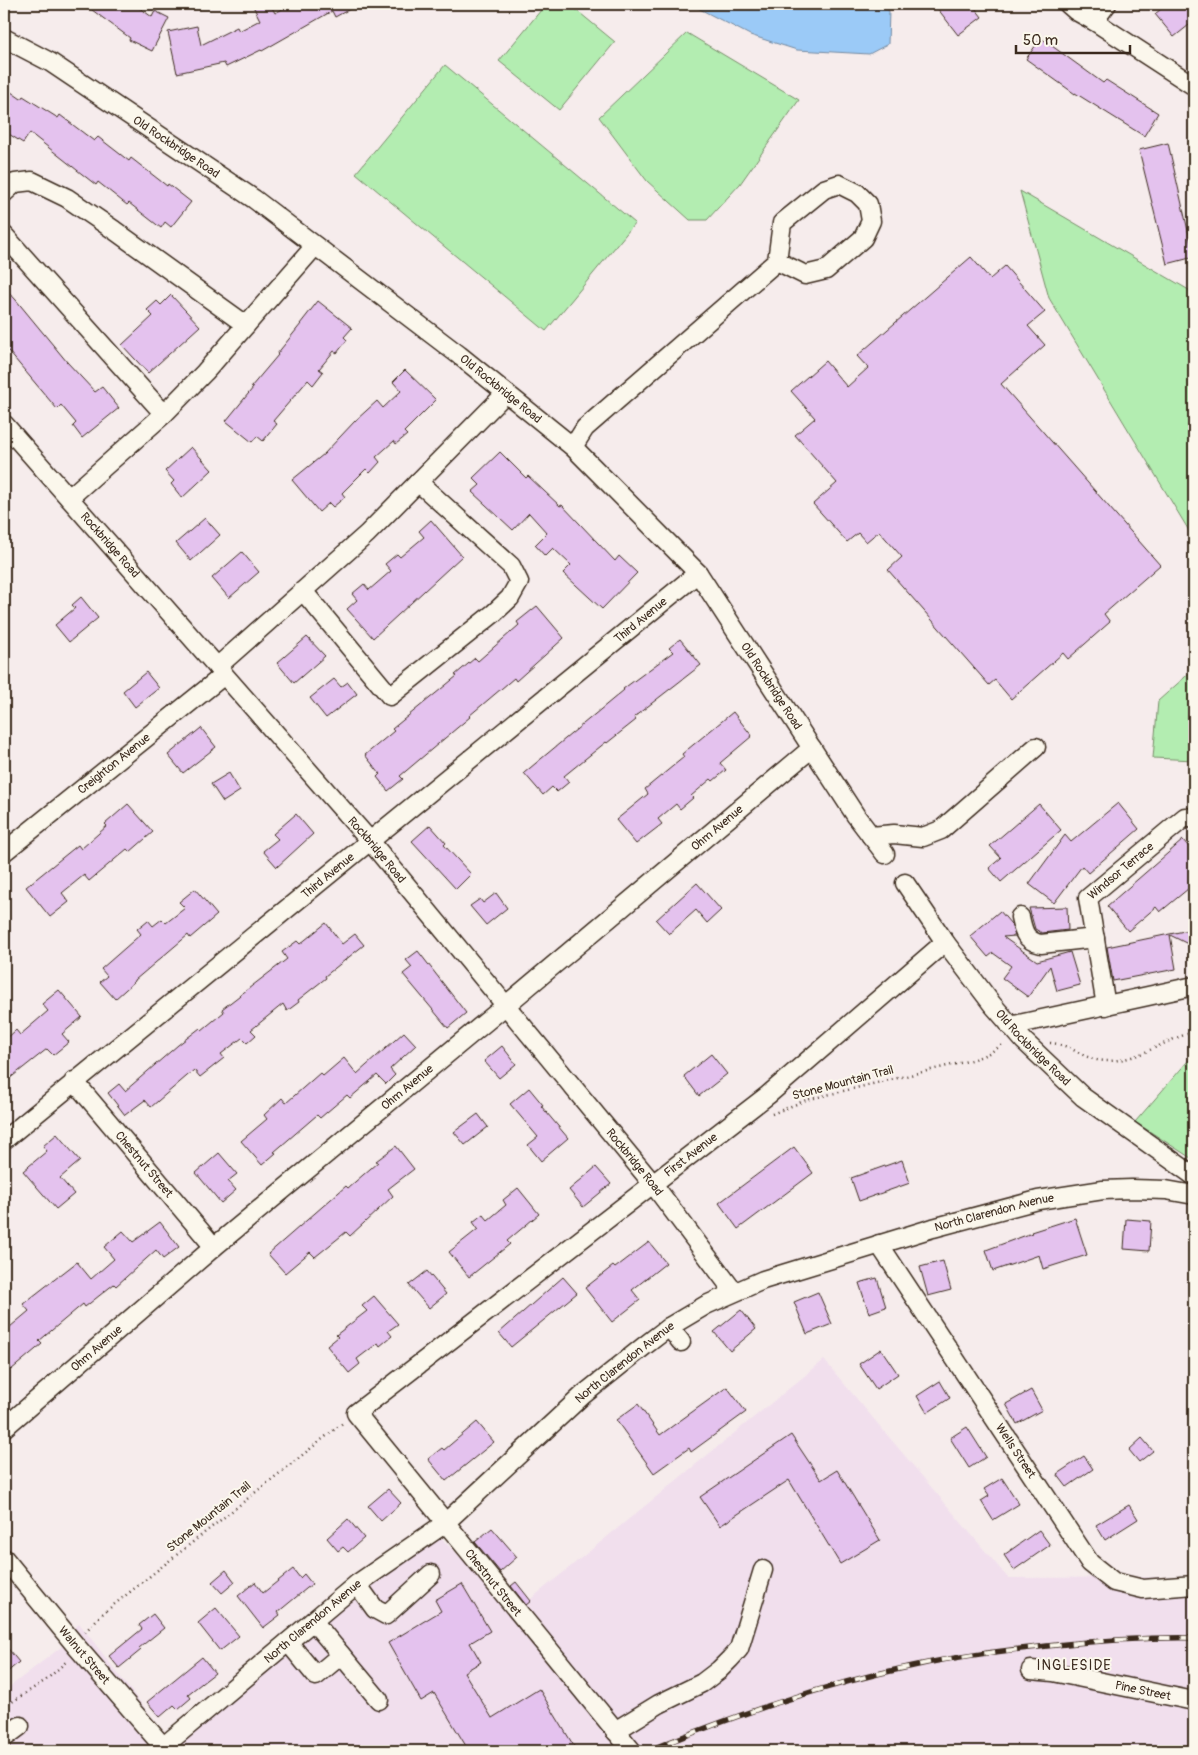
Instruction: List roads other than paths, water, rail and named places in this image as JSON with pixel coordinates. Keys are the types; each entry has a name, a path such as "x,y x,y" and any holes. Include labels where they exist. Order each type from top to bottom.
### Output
{"street":[{"path":"1068,4 1076,11 1194,86"},
{"path":"1094,21 1107,4"},
{"name":"Old Rockbridge Road","path":"4,38 50,62 254,200 459,355 573,447 698,573 856,816 886,854"},
{"path":"4,192 15,183 32,181 67,198 246,325"},
{"path":"573,447 586,428 778,261 782,223 824,189 839,184 857,193 868,204 871,221 864,238 826,270 805,275 778,261"},
{"path":"4,235 164,414"},
{"path":"69,498 164,414 205,372 315,246"},
{"name":"Creighton Avenue","path":"4,852 221,671 303,591 367,534 506,393"},
{"name":"Rockbridge Road","path":"4,424 370,841 717,1259 734,1292"},
{"path":"303,591 390,696 510,598 519,582 511,566 418,482"},
{"name":"Third Avenue","path":"4,1140 698,573"},
{"name":"Ohm Avenue","path":"4,1428 214,1247 506,1006 812,748"},
{"path":"871,836 894,834 923,837 941,830 1036,748"},
{"name":"Windsor Terrace","path":"1106,1006 1088,898 1185,818 1194,819"},
{"name":"Old Rockbridge Road","path":"905,883 945,942 1011,1032 1083,1097 1194,1176"},
{"path":"1020,916 1023,931 1032,942 1041,944 1095,938"},
{"name":"First Avenue","path":"356,1413 797,1072 945,942"},
{"path":"1011,1032 1106,1006 1194,986"},
{"name":"Chestnut Street","path":"74,1081 214,1247"},
{"name":"North Clarendon Avenue","path":"163,1750 357,1584 444,1524 583,1396 648,1352 669,1327 706,1305 763,1280 836,1252 879,1244 1016,1205 1063,1195 1132,1189 1166,1190 1194,1195"},
{"name":"Wells Street","path":"879,1244 1090,1563 1114,1582 1144,1589 1194,1585"},
{"path":"669,1327 681,1342"},
{"name":"Chestnut Street","path":"356,1413 444,1524 632,1751"},
{"name":"Walnut Street","path":"4,1558 163,1750"},
{"path":"615,1731 659,1704 702,1683 730,1660 739,1649 763,1570"},
{"path":"357,1584 375,1609 386,1615 432,1574"},
{"path":"313,1621 379,1700"},
{"path":"288,1642 316,1676 341,1655"},
{"name":"Pine Street","path":"1031,1670 1052,1672 1194,1701"},
{"path":"4,1738 20,1726"}],"water":[{"path":"690,4 880,4 889,11 888,44 869,54 797,50 750,35"}],"railway":[{"path":"647,1751 778,1702 845,1682 930,1662 1065,1644 1139,1639 1194,1638"}],"district":[{"name":"INGLESIDE","path":"1074,1665"}]}
